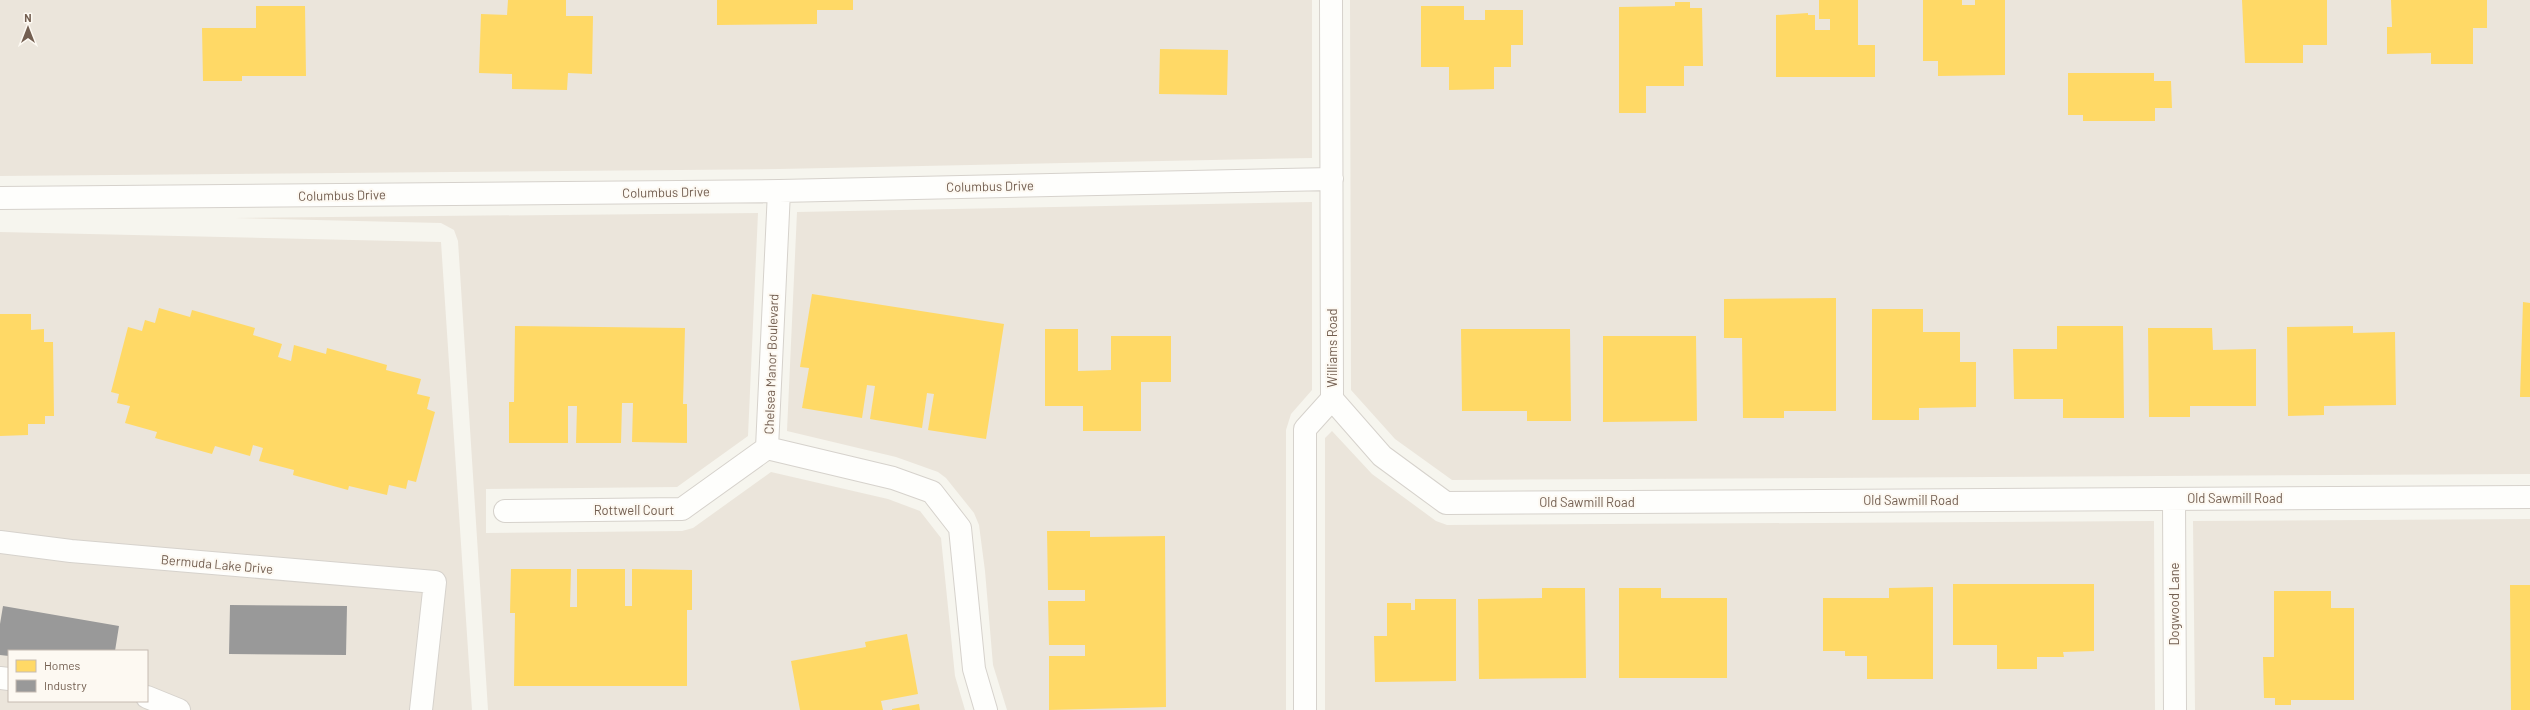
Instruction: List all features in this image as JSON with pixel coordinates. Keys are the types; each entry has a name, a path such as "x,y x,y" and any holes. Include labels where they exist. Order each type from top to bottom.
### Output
{"street":[{"name":"Williams Road","path":"1305,710 1305,430 1332,399 1331,0"},
{"name":"Columbus Drive","path":"0,198 778,191 1332,179"},
{"name":"Chelsea Manor Boulevard","path":"778,191 767,448 893,478 932,492 960,528 974,669 986,710"},
{"name":"Old Sawmill Road","path":"1332,399 1382,456 1446,502 2530,496"},
{"name":"Rottwell Court","path":"505,511 682,509 767,448"},
{"name":"Dogwood Lane","path":"2174,499 2175,710"},
{"name":"Bermuda Lake Drive","path":"0,542 71,551 435,582 421,710"},
{"path":"148,697 179,710"}],"shaded area":[{"path":"0,0 1312,0 1312,158 779,169 0,176"},
{"path":"1350,0 2530,0 2530,474 1452,480 1395,439 1351,390"},
{"path":"1312,202 1312,390 1291,414 1286,430 1286,710 1007,710 993,665 985,571 979,525 974,513 946,478 938,472 896,457 787,431 797,212"},
{"path":"758,213 748,436 677,487 486,489 486,533 682,531 693,528 771,472 888,499 920,511 941,538 955,676 965,710 488,710 458,241 454,230 441,223 235,218"},
{"path":"0,232 441,242 472,710 0,710"},
{"path":"1332,431 1372,474 1436,521 1447,525 2154,521 2155,710 1325,710 1325,438"},
{"path":"2530,519 2530,710 2195,710 2193,521"}],"building: Homes":[{"path":"508,0 566,0 566,16 593,16 592,74 568,73 567,90 512,89 512,74 479,73 481,14 507,15"},
{"path":"717,0 853,0 853,10 817,10 817,24 717,25"},
{"path":"1819,0 1858,0 1858,45 1875,45 1875,77 1776,77 1776,15 1808,13 1808,15 1815,15 1815,30 1830,30 1830,19 1819,19"},
{"path":"1923,0 1962,0 1962,5 1975,5 1975,0 2005,0 2005,75 1938,76 1938,61 1923,61"},
{"path":"2242,0 2327,0 2327,45 2303,45 2303,63 2245,63"},
{"path":"2391,0 2487,0 2487,28 2473,28 2473,64 2431,64 2431,53 2387,54 2387,27 2392,27"},
{"path":"1675,2 1690,2 1690,8 1702,8 1703,66 1684,66 1684,86 1646,86 1646,113 1619,113 1619,7 1675,6"},
{"path":"256,6 305,6 306,76 242,76 242,81 203,81 202,28 256,28"},
{"path":"1421,6 1464,6 1464,20 1485,20 1485,10 1523,10 1523,45 1511,45 1511,67 1494,67 1494,89 1449,90 1449,67 1421,67"},
{"path":"1160,49 1228,50 1227,95 1159,94"},
{"path":"2068,73 2154,73 2154,81 2171,81 2172,108 2155,108 2155,121 2083,121 2083,115 2068,115"},
{"path":"812,294 1004,324 986,439 928,430 934,394 927,393 922,428 870,419 875,386 867,385 862,418 802,408 809,368 800,367"},
{"path":"1836,298 1836,411 1784,411 1784,418 1743,418 1742,338 1724,338 1724,299"},
{"path":"2523,302 2530,303 2530,397 2520,397"},
{"path":"159,308 190,317 192,310 255,328 253,335 282,344 278,357 291,361 294,345 326,354 327,348 387,365 386,370 421,379 417,394 430,397 427,409 435,412 416,482 408,480 406,489 389,485 387,495 349,486 348,490 293,475 294,470 259,461 263,448 253,445 250,456 215,446 212,454 155,438 157,432 125,423 130,406 117,403 119,394 111,392 128,327 142,331 145,320 155,323"},
{"path":"1872,309 1923,309 1923,332 1960,332 1960,362 1976,362 1976,407 1919,408 1919,420 1872,420"},
{"path":"0,314 31,314 31,330 44,329 44,342 53,342 54,416 45,416 45,424 28,424 28,435 0,436"},
{"path":"515,326 685,328 683,404 687,404 687,443 632,442 633,403 622,403 621,443 576,443 577,406 568,406 568,443 509,443 509,402 514,402"},
{"path":"2057,326 2123,326 2124,418 2063,418 2063,399 2014,399 2013,349 2057,349"},
{"path":"2353,326 2353,333 2395,332 2396,405 2324,406 2324,415 2288,416 2287,327"},
{"path":"2148,328 2212,328 2213,350 2256,349 2256,406 2190,406 2190,417 2149,417"},
{"path":"1045,329 1078,329 1078,371 1111,370 1111,336 1171,336 1171,382 1141,382 1141,431 1083,431 1083,406 1045,406"},
{"path":"1461,329 1570,329 1571,421 1527,421 1527,411 1462,411"},
{"path":"1603,336 1696,336 1697,421 1603,422"},
{"path":"1047,531 1090,531 1090,537 1165,536 1166,707 1049,710 1049,656 1085,656 1085,645 1049,645 1048,601 1085,601 1085,590 1048,590"},
{"path":"511,569 571,569 570,607 577,607 577,569 625,569 625,606 632,606 632,569 692,570 692,610 687,610 687,686 514,686 515,613 510,613"},
{"path":"1953,584 2094,584 2094,651 2063,652 2064,657 2037,657 2037,669 1997,669 1997,645 1953,645"},
{"path":"2510,585 2530,585 2530,710 2511,710"},
{"path":"1933,587 1933,679 1867,679 1867,656 1845,656 1845,651 1823,651 1823,598 1889,598 1889,588"},
{"path":"1542,588 1585,588 1586,678 1479,679 1478,599 1542,598"},
{"path":"1619,588 1661,588 1661,598 1727,598 1727,678 1619,678"},
{"path":"2274,591 2331,591 2331,608 2354,608 2354,700 2291,700 2291,705 2275,705 2275,698 2264,698 2263,657 2274,657"},
{"path":"1415,599 1456,599 1456,681 1375,682 1374,636 1387,636 1387,603 1411,603 1411,610 1415,610"},
{"path":"907,634 918,694 881,701 883,710 800,710 791,661 866,647 865,642"},
{"path":"919,704 920,710 892,710 892,709"}],"building: Industry":[{"path":"230,605 347,606 346,655 229,654"},
{"path":"3,606 119,626 115,650 8,650 8,656 0,655 0,624"}]}
